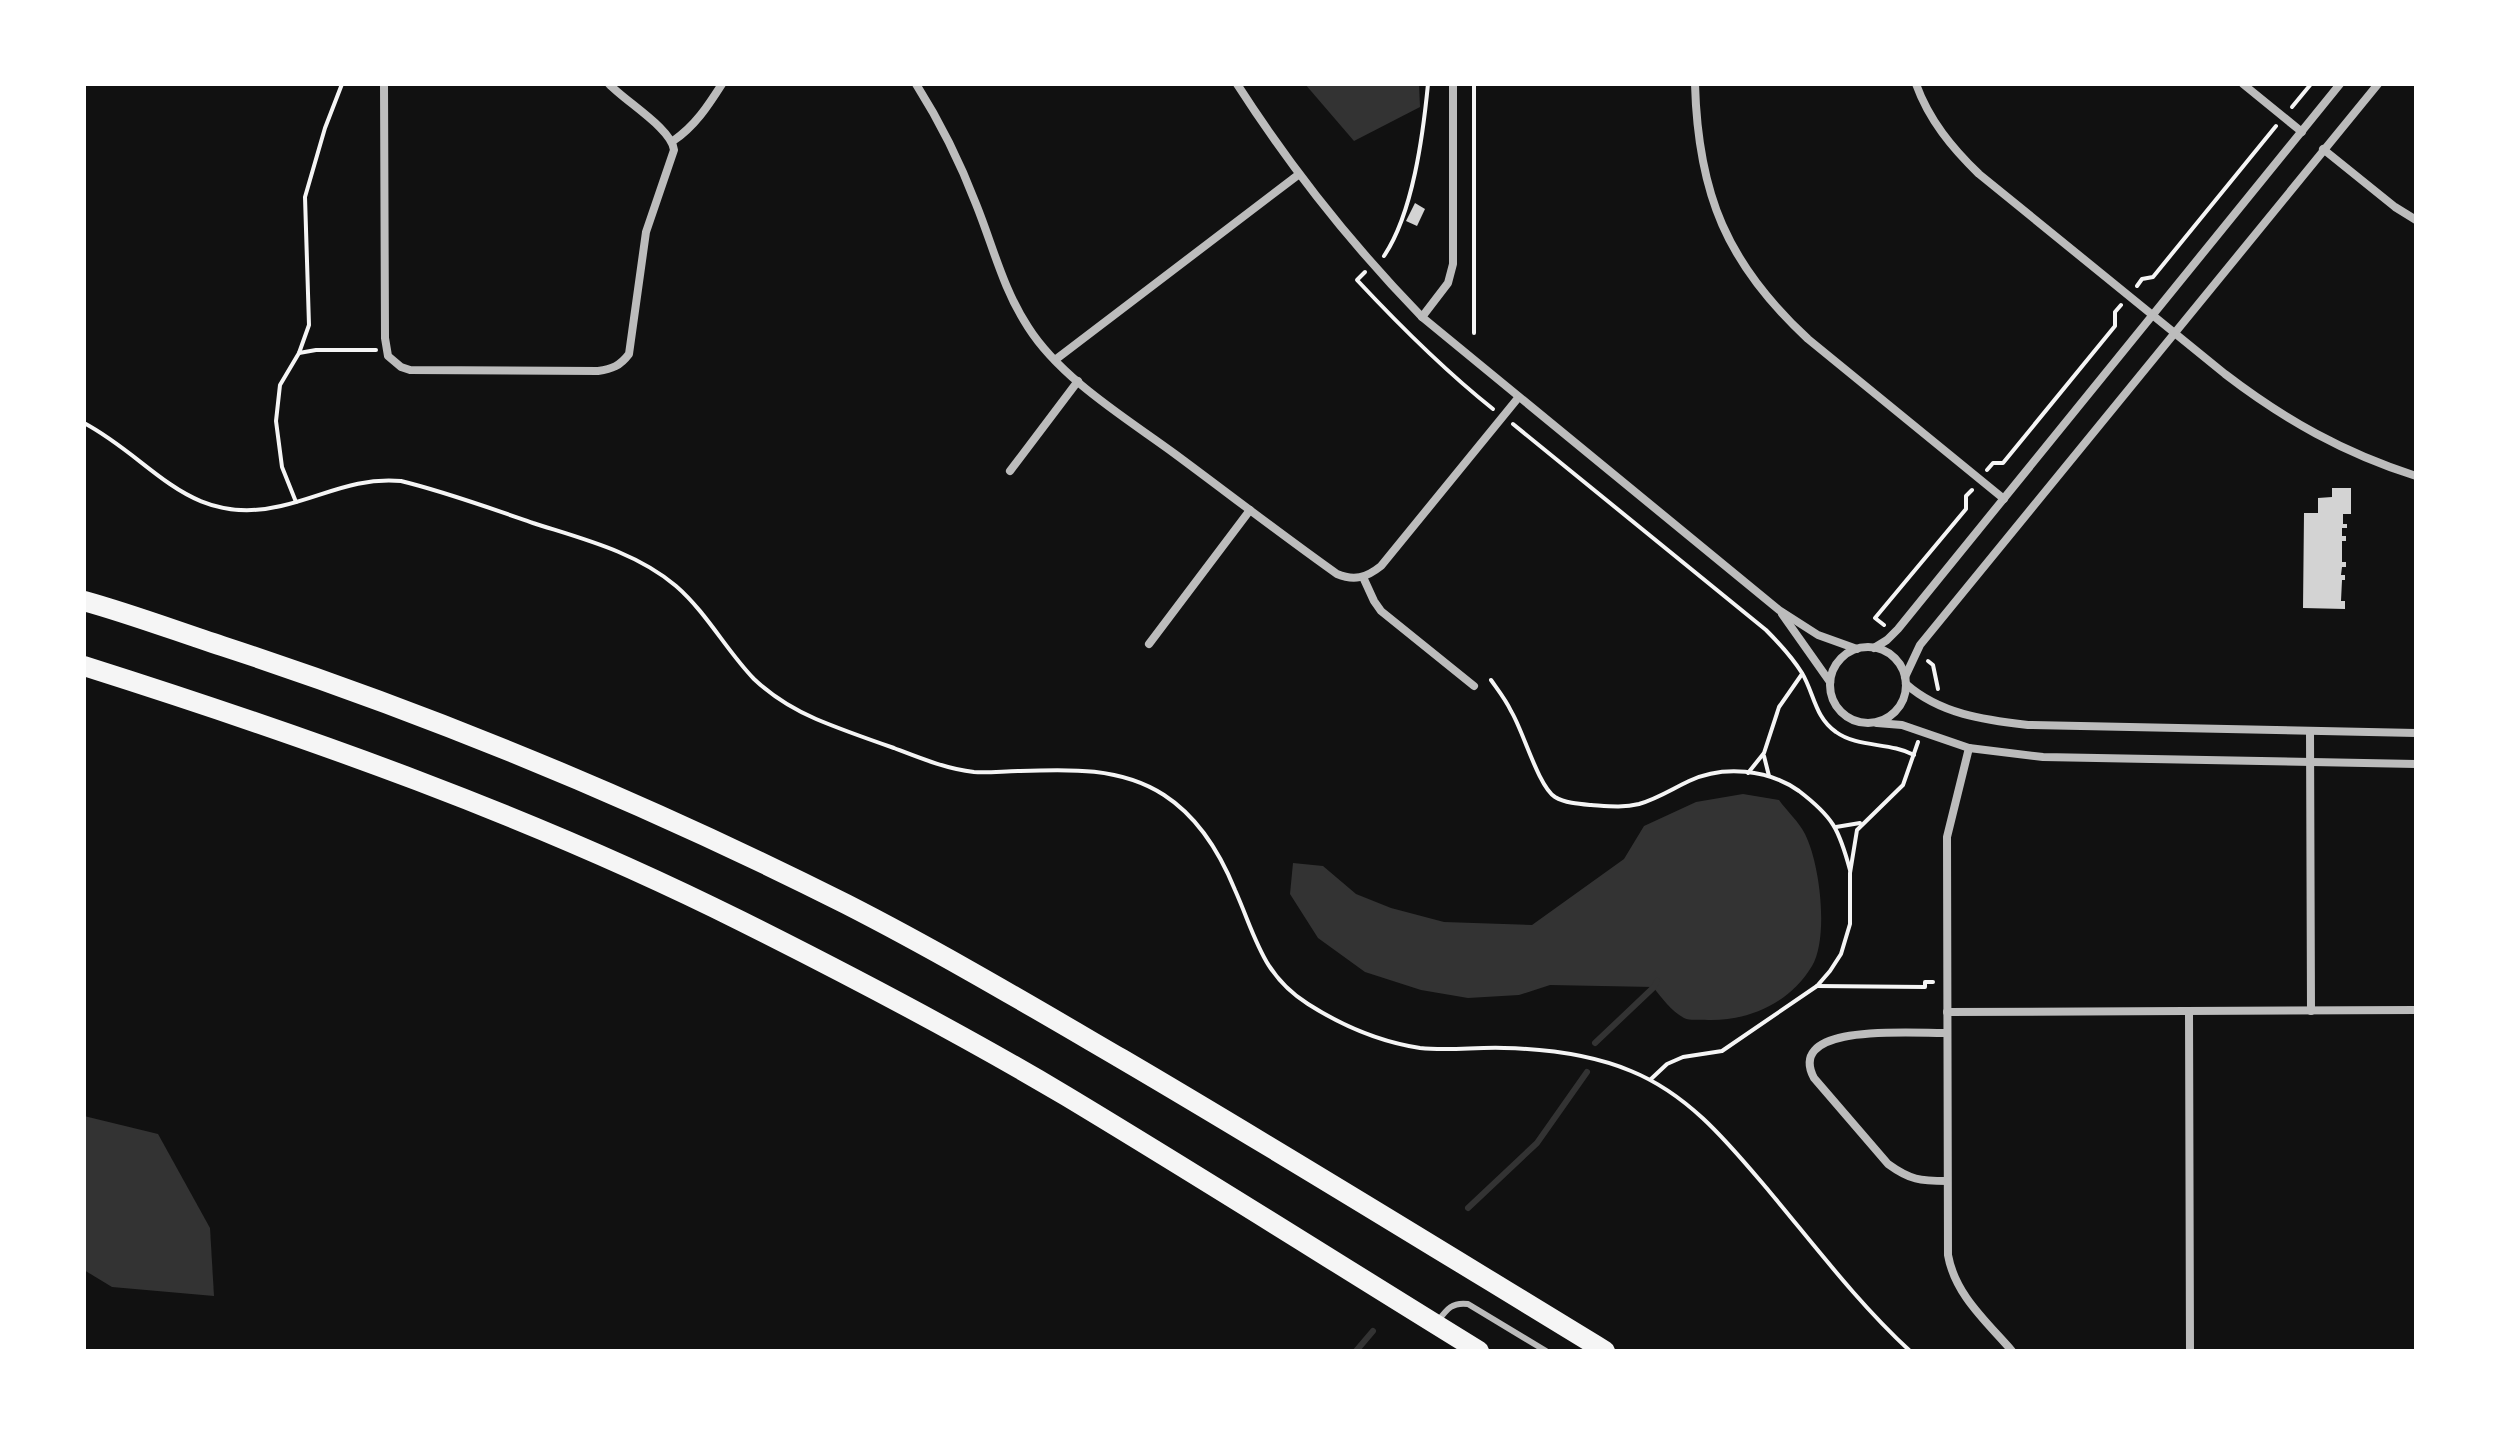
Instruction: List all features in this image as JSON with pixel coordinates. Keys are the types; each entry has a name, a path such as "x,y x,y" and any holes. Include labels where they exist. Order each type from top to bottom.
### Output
{"highway":[{"path":"84,601 300,671 459,730 699,833 847,905 988,981 1222,1118 1605,1351"},
{"path":"84,666 240,716 414,779 579,847 737,919 885,995 1063,1094 1479,1351"}],"street":[{"path":"384,84 385,338 388,356 410,370 598,371 615,368 629,354 646,232 672,161 673,141 661,127 609,84"},
{"path":"673,141 688,131 722,84"},
{"path":"916,84 959,163 1015,308 1039,343 1078,381 1337,574 1363,577 1381,566 1518,398"},
{"path":"1237,84 1298,175 1381,274 1422,317 1779,610 1818,635 1857,649 1885,651 1894,657 1906,680 1922,697 1949,710 2000,722 2058,727 2416,733"},
{"path":"1422,317 1448,283 1453,264 1453,84"},
{"path":"1695,84 1696,125 1708,187 1719,220 1736,254 1758,287 1808,339 2004,499"},
{"path":"1916,84 1932,118 1979,174 2261,401 2297,425 2379,464 2416,476"},
{"path":"2243,84 2302,132"},
{"path":"1874,648 1898,629 2340,84"},
{"path":"1877,723 1898,709 1905,697 1906,680 1920,645 2378,84"},
{"path":"2323,149 2395,207 2416,220"},
{"path":"1055,360 1298,175"},
{"path":"1010,471 1078,381"},
{"path":"1149,644 1250,510"},
{"path":"1363,577 1381,611 1474,686"},
{"path":"1779,610 1830,682 1836,705 1853,721 1902,725 1969,748 2043,757 2416,764"},
{"path":"1830,682 1839,661 1857,649"},
{"path":"2310,731 2311,1011"},
{"path":"1969,748 1947,837 1948,1255 1960,1290 2012,1351"},
{"path":"1947,1012 2416,1010"},
{"path":"2189,1012 2190,1351"},
{"path":"1947,1033 1845,1036 1822,1043 1810,1055 1809,1061 1814,1078 1888,1164 1919,1181 1947,1181"}],"lane":[{"path":"1436,1324 1450,1306 1468,1304 1546,1351"}],"path":[{"path":"296,502 282,467 276,421 280,385 299,353 309,325 305,197 325,128 342,84"},
{"path":"1474,84 1474,333"},
{"path":"299,353 376,350"},
{"path":"84,423 168,485 199,501 231,509 262,510 354,483 401,481 606,546 642,563 678,587 753,678 783,702 817,719 925,760 961,770 1084,770 1121,776 1150,786 1180,807 1211,843 1237,894 1254,941 1271,971 1293,994 1335,1019 1403,1045 1567,1053 1605,1061 1651,1079 1683,1100 1715,1129 1852,1291 1910,1351"},
{"path":"1748,773 1764,753 1779,707 1815,658"},
{"path":"1491,680 1512,711 1545,785 1557,798 1566,802 1636,805 1703,775 1748,773 1769,776 1790,785 1822,810 1836,827 1850,873"},
{"path":"1764,753 1769,776"},
{"path":"1836,827 1863,822"},
{"path":"1817,986 1925,987 1925,982 1947,982"}],"shaded area":[{"path":"1305,84 1419,84 1420,107 1354,141"},
{"path":"1743,794 1779,800 1802,830 1815,863 1821,919 1817,953 1803,979 1780,1000 1738,1017 1686,1019 1671,1008 1653,987 1550,985 1519,995 1468,998 1421,990 1365,972 1318,938 1290,894 1293,863 1323,866 1356,894 1391,908 1444,922 1532,925 1624,859 1644,826 1696,802"},
{"path":"84,1116 158,1134 210,1228 214,1296 112,1287 84,1270"}],"building":[{"path":"1415,203 1425,209 1417,226 1406,221"},
{"path":"2332,488 2351,488 2351,514 2343,514 2343,524 2347,524 2347,528 2342,528 2346,541 2342,541 2342,562 2346,562 2346,567 2342,567 2341,575 2345,575 2345,580 2342,580 2341,601 2345,601 2345,609 2303,608 2304,513 2318,513 2318,498 2332,497"}],"waterway":[{"path":"1595,1043 1657,981"},
{"path":"1468,1208 1537,1143 1587,1072"},
{"path":"1356,1351 1373,1331"}]}
